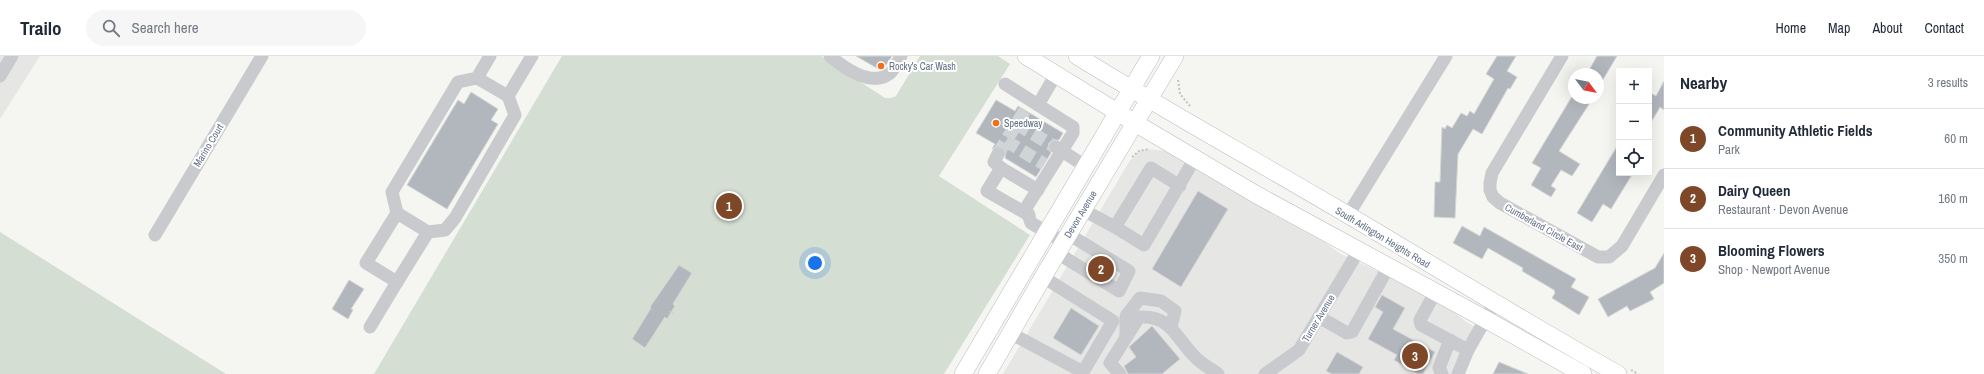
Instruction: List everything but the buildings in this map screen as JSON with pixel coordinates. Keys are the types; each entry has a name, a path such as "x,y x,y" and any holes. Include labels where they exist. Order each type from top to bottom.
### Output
{"main road":[{"name":"South Arlington Heights Road","path":"1026,56 1117,113 1300,218 1486,318 1583,374"},
{"name":"South Arlington Heights Road","path":"1077,56 1149,100 1348,215 1494,304 1618,374"},
{"name":"Devon Avenue","path":"963,374 1151,56"},
{"name":"Devon Avenue","path":"992,372 1010,334 1043,277 1175,56"}],"street":[{"path":"0,76 12,56"},
{"name":"Marino Court","path":"155,235 262,56"},
{"path":"477,78 490,56"},
{"path":"508,96 532,56"},
{"path":"834,57 860,76 876,79 890,74 901,56"},
{"path":"1348,215 1446,56"},
{"name":"Cumberland Circle East","path":"1562,56 1492,173 1490,190 1493,197 1511,209 1598,257 1609,257 1622,246 1664,175"},
{"path":"1031,105 1056,74"},
{"path":"397,213 428,232 445,230 455,218 515,115 508,96 477,78 458,82 392,192 397,213 366,264 397,282"},
{"path":"1005,84 1031,105 1073,127 1073,133 1058,149 1048,166 1038,190 1026,208 1031,223 1063,243 1119,291 1129,271 1063,243"},
{"path":"1058,149 1085,166"},
{"path":"998,154 994,162 1001,168 1038,190"},
{"path":"1083,210 1144,245 1180,186 1195,158"},
{"path":"1001,168 987,191 1029,215"},
{"path":"1115,227 1151,168 1180,186"},
{"path":"370,327 428,232"},
{"name":"Turner Avenue","path":"1271,373 1299,350 1359,250"},
{"path":"1319,318 1347,333 1352,332 1389,266"},
{"path":"1010,334 1085,373 1113,321 1043,277"},
{"path":"1436,291 1420,320 1421,325 1468,350"},
{"path":"1126,337 1126,316 1140,298 1161,301 1175,312 1171,327"},
{"path":"1458,374 1468,350 1494,304"},
{"path":"1120,374 1110,363 1139,317 1152,316 1171,327 1209,372"},
{"path":"1442,374 1439,368 1450,340"}],"path":[{"path":"1131,159 1139,151 1151,149"}],"shaded area":[{"path":"0,56 40,56 0,119"},
{"path":"562,56 821,56 885,98 891,98 896,96 920,56 998,56 1010,64 939,176 1030,235 944,374 374,374"},
{"path":"1147,149 1165,151 1322,240 1339,253 1384,274 1452,310 1466,322 1479,329 1458,374 1003,374 1129,162 1139,151"},
{"path":"0,232 226,374 0,374"}],"tunnel":[{"path":"998,154 1025,110"},
{"path":"1017,124 1055,147"},
{"path":"1006,141 1044,164"}],"place":[{"name":"Rocky's Car Wash","path":"881,66"},
{"name":"Speedway","path":"996,123"},
{"name":"Community Athletic Fields","path":"729,206"},
{"name":"Dairy Queen","path":"1101,269"},
{"name":"Blooming Flowers","path":"1415,356"}]}
